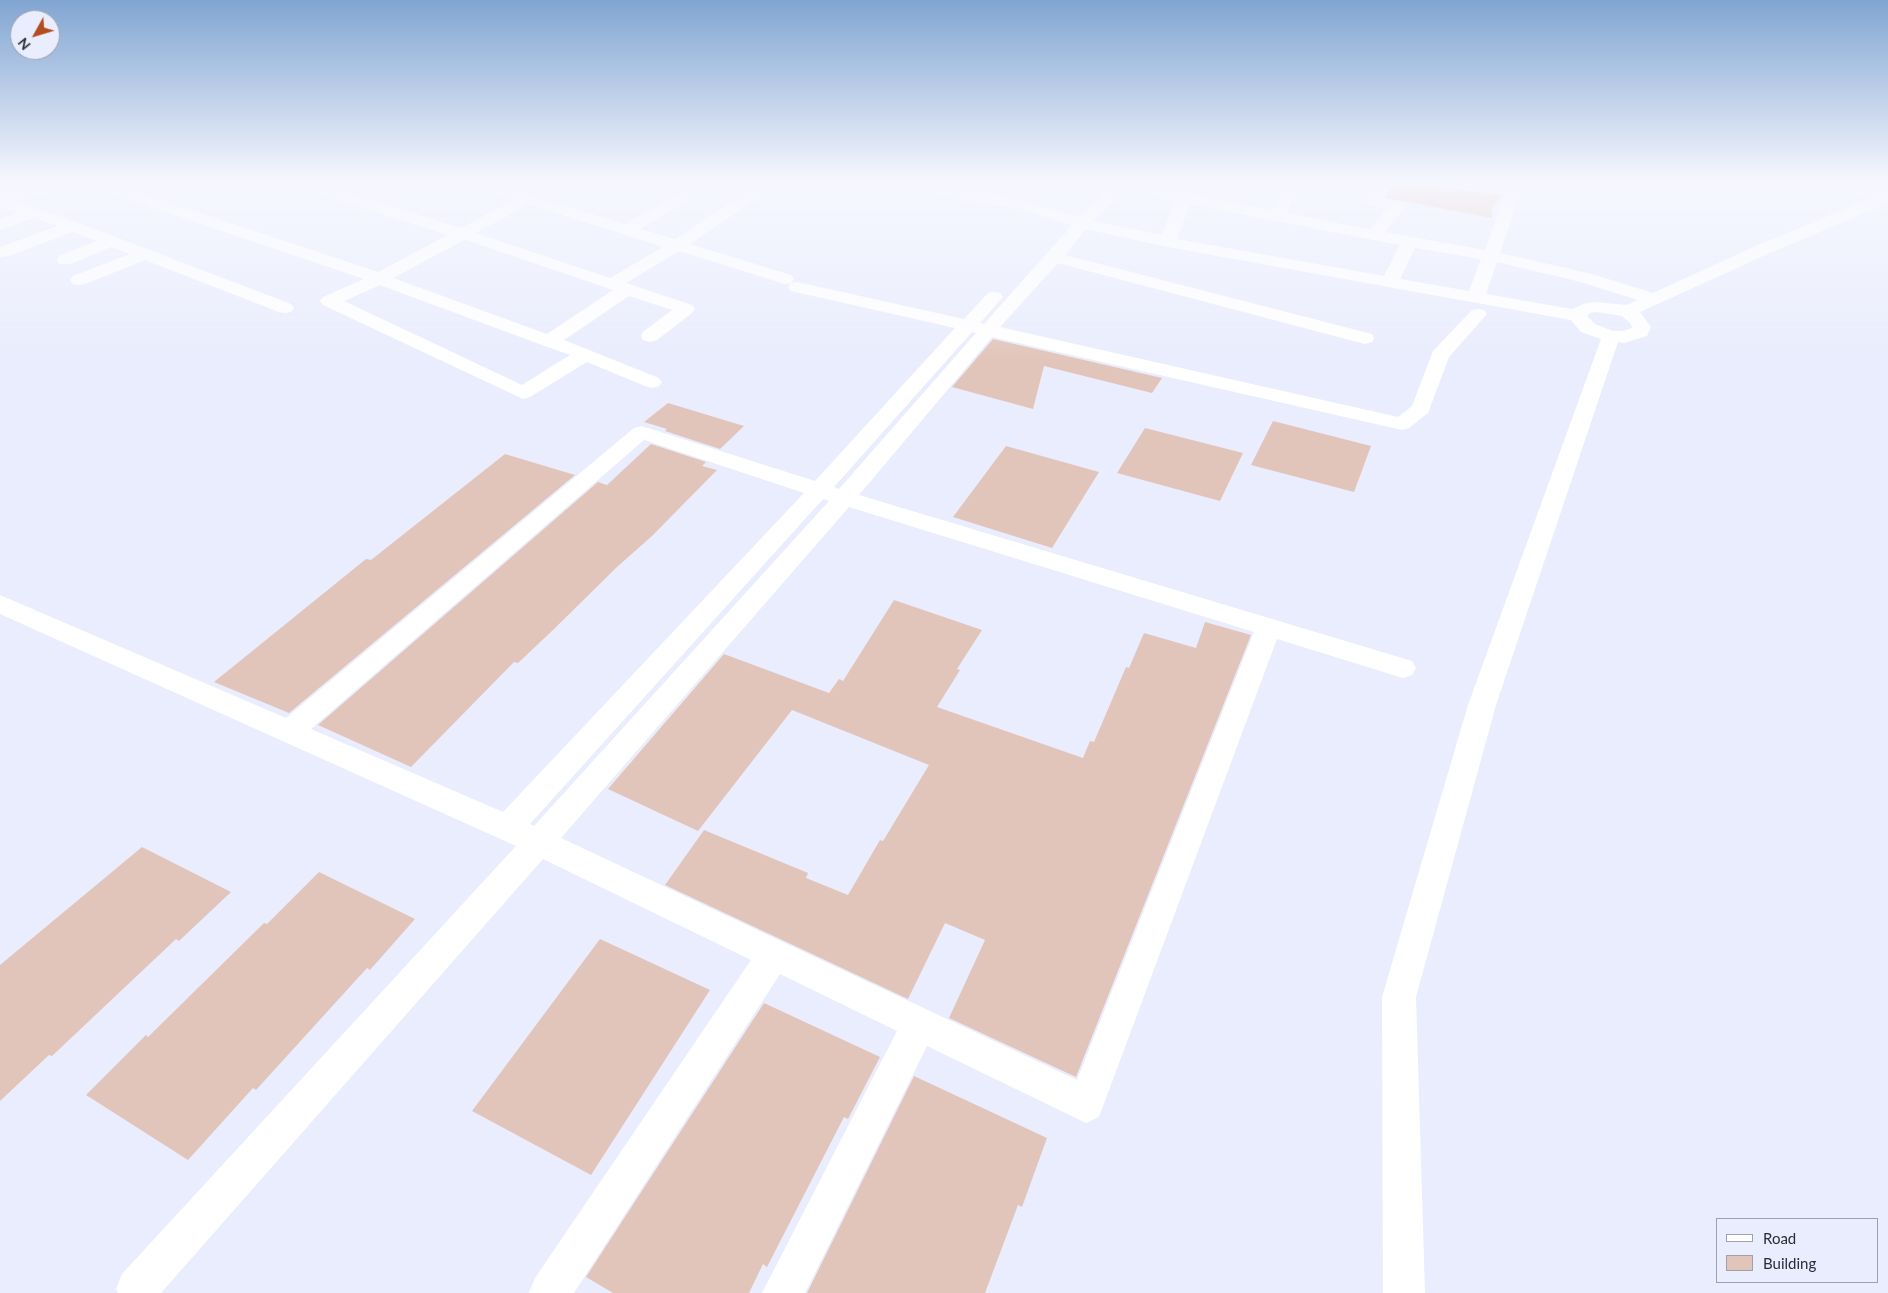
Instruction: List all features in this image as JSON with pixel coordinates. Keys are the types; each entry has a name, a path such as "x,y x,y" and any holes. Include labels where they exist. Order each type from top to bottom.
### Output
{"street":[{"path":"2,252 34,240"},
{"path":"269,240 380,278 586,354 652,382"},
{"path":"451,240 380,278 329,301 523,393 586,354"},
{"path":"482,240 686,309 650,336"},
{"path":"658,240 791,283 1402,424 1421,409 1440,355 1477,306 1496,240"},
{"path":"549,341 684,240"},
{"path":"137,1289 539,842 844,498 979,327 1056,240"},
{"path":"508,828 819,490 979,327 1054,257 1063,240"},
{"path":"1161,240 1390,282 1477,306 1578,316"},
{"path":"1403,240 1490,256 1586,278 1655,298"},
{"path":"1578,316 1586,308 1596,307 1628,311 1784,240"},
{"path":"65,260 111,241 285,308"},
{"path":"1390,282 1410,242"},
{"path":"79,280 144,254"},
{"path":"1054,257 1365,338"},
{"path":"1578,316 1581,322 1588,328 1611,336 1624,337 1640,332 1642,327 1628,311"},
{"path":"1404,1293 1399,997 1482,705 1611,336"},
{"path":"290,731 641,432 844,498 1403,668"},
{"path":"0,604 539,842 1086,1104 1269,627"},
{"path":"550,1293 774,954"},
{"path":"783,1293 919,1024"}],"building":[{"path":"993,339 1162,378 1152,393 1044,366 1033,409 952,387"},
{"path":"668,403 744,426 720,449 644,422"},
{"path":"1273,421 1371,446 1354,492 1251,465"},
{"path":"1145,428 1243,453 1220,501 1117,473"},
{"path":"651,444 706,462 702,466 717,470 652,536 617,567 553,630 518,663 514,662 411,767 318,725 598,482 607,485"},
{"path":"1006,446 1099,472 1052,548 953,517"},
{"path":"505,454 575,475 289,713 214,682 366,559 371,560"},
{"path":"894,600 982,630 957,669 960,670 937,707 1083,758 1090,741 1094,742 1126,667 1129,668 1144,633 1196,648 1205,622 1251,635 1076,1077 949,1018 985,940 945,923 908,999 665,885 704,830 808,873 806,878 848,895 880,840 883,841 929,765 792,710 698,831 608,789 724,654 829,693 839,679 843,681"},
{"path":"142,847 231,892 179,941 176,939 52,1056 49,1055 0,1101 0,965"},
{"path":"319,872 415,919 370,970 367,968 256,1090 253,1088 188,1160 86,1095 146,1035 148,1037"},
{"path":"600,939 710,990 591,1175 472,1111"},
{"path":"764,1003 880,1057 848,1119 844,1117 767,1267 763,1264 749,1293 613,1293 586,1277"},
{"path":"914,1076 1047,1138 1022,1207 1018,1205 985,1293 807,1293"}]}
